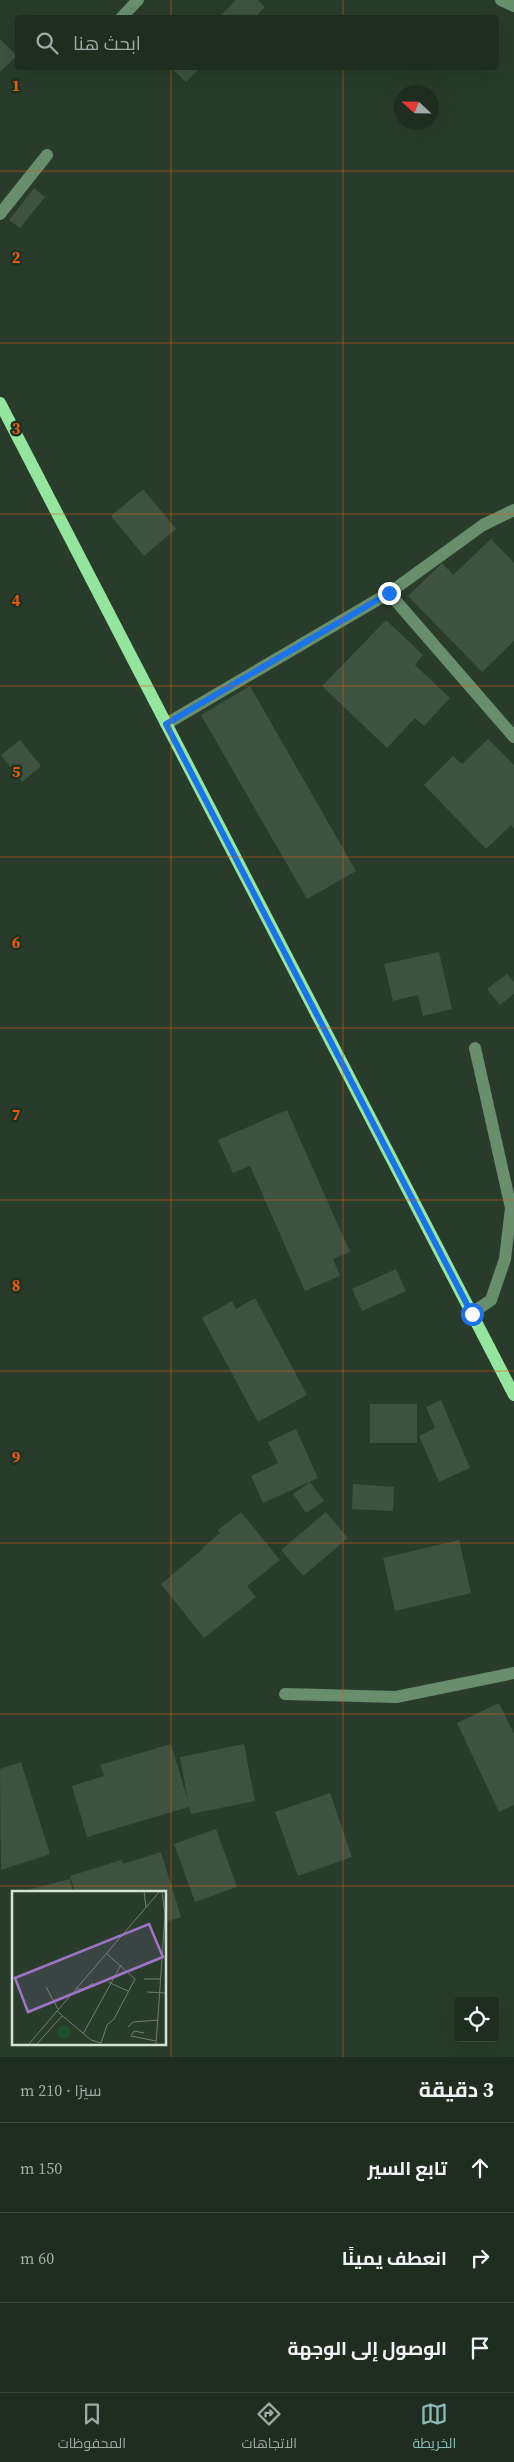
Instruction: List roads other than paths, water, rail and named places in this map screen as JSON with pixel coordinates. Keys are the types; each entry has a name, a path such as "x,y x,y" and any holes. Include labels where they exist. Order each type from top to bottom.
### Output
{"main road":[{"path":"0,403 514,1394"}],"street":[{"path":"124,15 138,0"},
{"path":"501,0 514,6"},
{"path":"0,214 47,155"},
{"path":"166,724 389,593 482,525 514,510"},
{"path":"389,593 514,737"},
{"path":"472,1314 491,1300 505,1258 511,1208 475,1048"},
{"path":"285,1694 396,1697 514,1673"}]}
